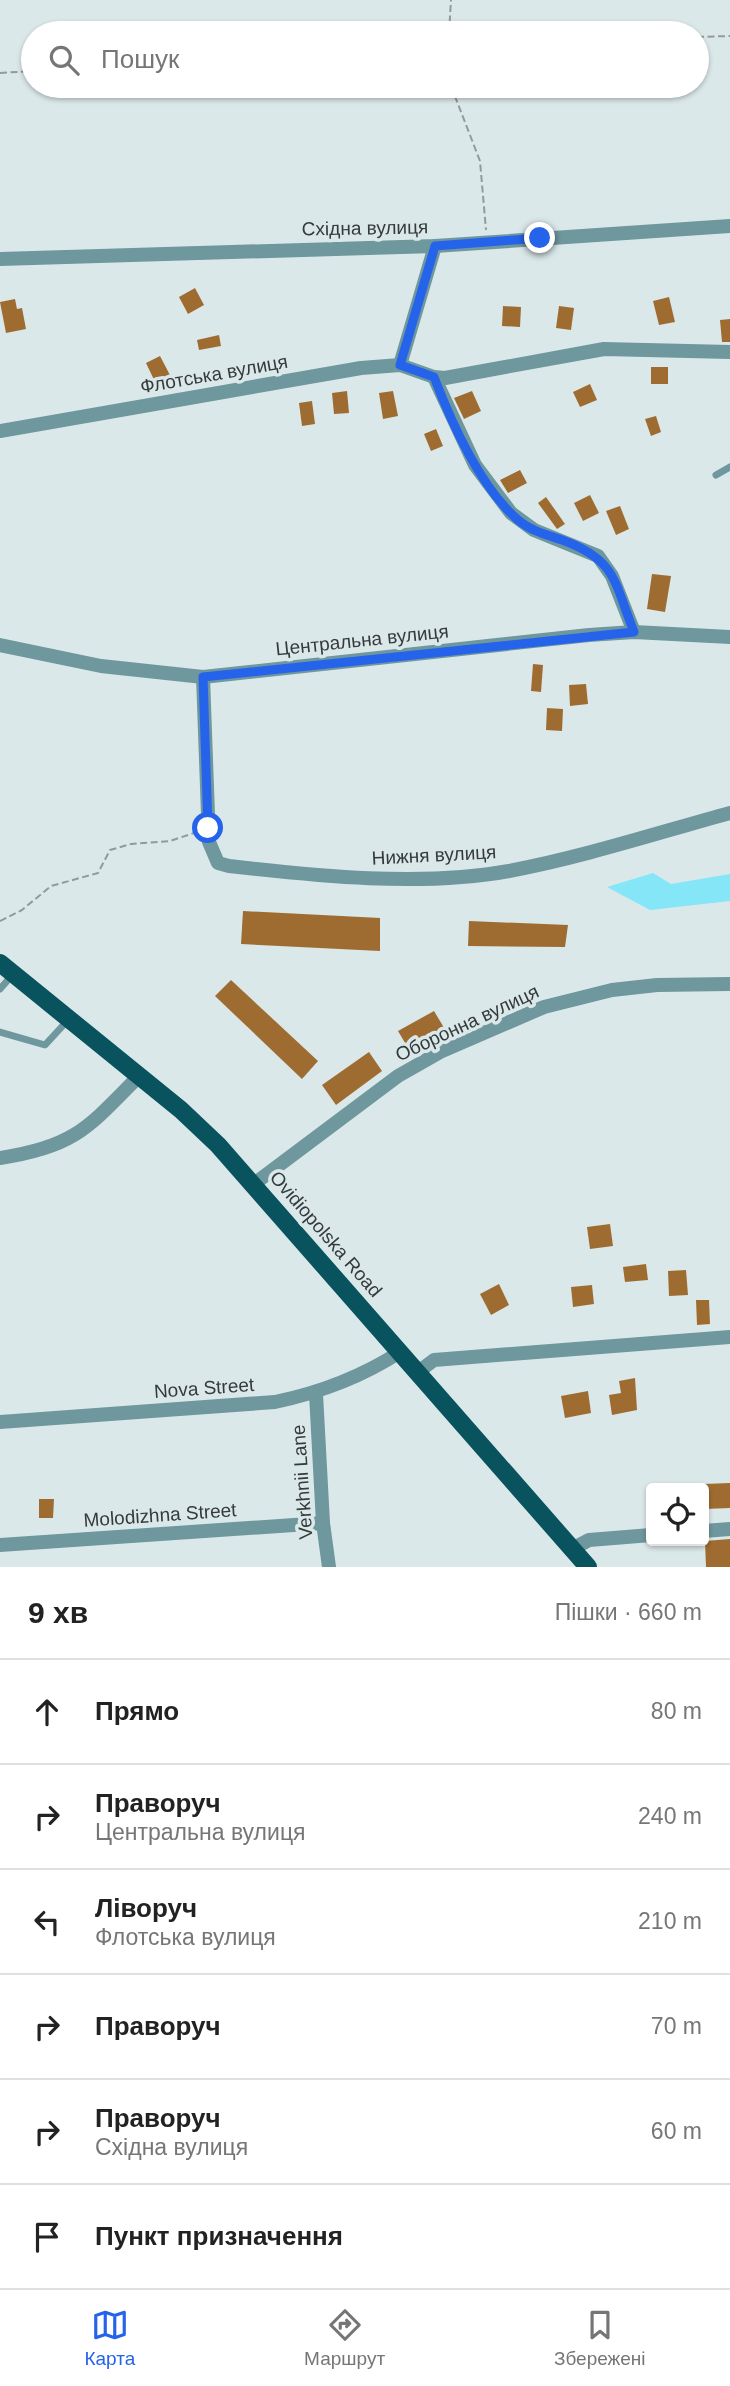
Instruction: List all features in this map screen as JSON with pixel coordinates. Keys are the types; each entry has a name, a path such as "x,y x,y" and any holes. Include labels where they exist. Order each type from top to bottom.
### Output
{"main road":[{"name":"Ovidiopolska Road","path":"7,968 193,1121 254,1184 588,1567"}],"street":[{"name":"Східна вулиця","path":"0,259 435,246 730,226"},
{"path":"400,365 435,246"},
{"name":"Флотська вулиця","path":"0,431 361,368 400,365 434,377 457,377 556,356 604,349 730,352"},
{"path":"434,377 475,465 511,513 534,530 598,556 612,576 634,632"},
{"name":"Центральна вулиця","path":"0,645 92,665 203,677 528,640 634,632 730,637"},
{"path":"203,677 208,828"},
{"name":"Нижня вулиця","path":"208,828 212,855 218,863 333,878 461,876 520,868 730,813"},
{"name":"Оборонна вулиця","path":"254,1184 398,1076 442,1051 544,1007 612,990 657,985 730,984"},
{"path":"0,1158 52,1148 67,1141 108,1108 139,1076"},
{"path":"418,1372 434,1360 554,1348 730,1337"},
{"name":"Nova Street","path":"0,1422 275,1402 316,1394 331,1383 380,1365 400,1352"},
{"name":"Verkhnii Lane","path":"316,1394 323,1523 329,1567"},
{"name":"Molodizhna Street","path":"0,1545 323,1523"},
{"path":"709,1531 730,1529"},
{"path":"572,1549 589,1540 646,1535"}],"lane":[{"path":"716,475 730,467"},
{"path":"0,989 7,968"},
{"path":"0,1032 45,1045 69,1019"}],"path":[{"path":"450,21 451,0"},
{"path":"709,37 730,36"},
{"path":"0,73 21,72"},
{"path":"456,98 480,161 486,242"},
{"path":"0,921 22,910 51,886 98,873 110,850 170,841 208,828"}],"shaded area":[{"path":"653,873 671,884 730,874 730,901 650,910 607,887"}],"building":[{"path":"195,288 204,305 188,314 179,297"},
{"path":"669,297 675,322 659,325 653,301"},
{"path":"15,299 17,309 22,308 26,329 6,333 0,302"},
{"path":"503,306 521,307 520,327 502,326"},
{"path":"559,306 574,308 571,330 556,328"},
{"path":"730,319 730,342 722,342 720,320"},
{"path":"219,335 221,346 199,350 197,340"},
{"path":"160,356 171,377 156,384 146,363"},
{"path":"651,367 668,367 668,384 651,384"},
{"path":"590,384 597,400 580,407 573,392"},
{"path":"347,391 349,413 334,414 332,393"},
{"path":"393,391 398,416 383,419 379,393"},
{"path":"472,391 481,411 464,419 454,398"},
{"path":"312,401 315,424 302,426 299,403"},
{"path":"656,416 661,432 651,436 645,419"},
{"path":"436,429 443,446 431,451 424,434"},
{"path":"520,470 527,483 508,493 500,480"},
{"path":"590,495 599,513 583,521 574,503"},
{"path":"546,497 565,524 557,529 538,503"},
{"path":"620,506 629,529 616,535 606,511"},
{"path":"652,574 671,576 665,612 647,609"},
{"path":"533,664 543,665 541,692 531,691"},
{"path":"586,684 588,704 570,706 569,685"},
{"path":"547,708 563,709 562,731 546,730"},
{"path":"243,911 380,918 380,951 241,944"},
{"path":"469,921 568,925 565,947 468,946"},
{"path":"231,980 318,1061 302,1079 215,996"},
{"path":"434,1011 446,1031 411,1053 398,1031"},
{"path":"369,1052 382,1071 336,1105 322,1085"},
{"path":"610,1224 613,1246 590,1249 587,1227"},
{"path":"646,1264 648,1280 625,1282 623,1267"},
{"path":"686,1270 688,1295 669,1296 668,1271"},
{"path":"499,1284 509,1305 491,1315 480,1294"},
{"path":"592,1285 594,1304 573,1307 571,1287"},
{"path":"696,1300 709,1300 710,1324 697,1325"},
{"path":"635,1378 637,1410 612,1415 609,1395 621,1393 619,1381"},
{"path":"588,1391 591,1413 565,1418 561,1396"},
{"path":"730,1483 730,1508 709,1509 709,1484"},
{"path":"39,1499 54,1499 53,1518 39,1518"},
{"path":"730,1539 730,1567 706,1567 705,1546 709,1546 709,1541"}],"route":[{"path":"208,828 203,677 515,642 634,632 612,576 598,556 590,550 521,523 475,465 434,377 400,365 435,246 540,238"}]}
